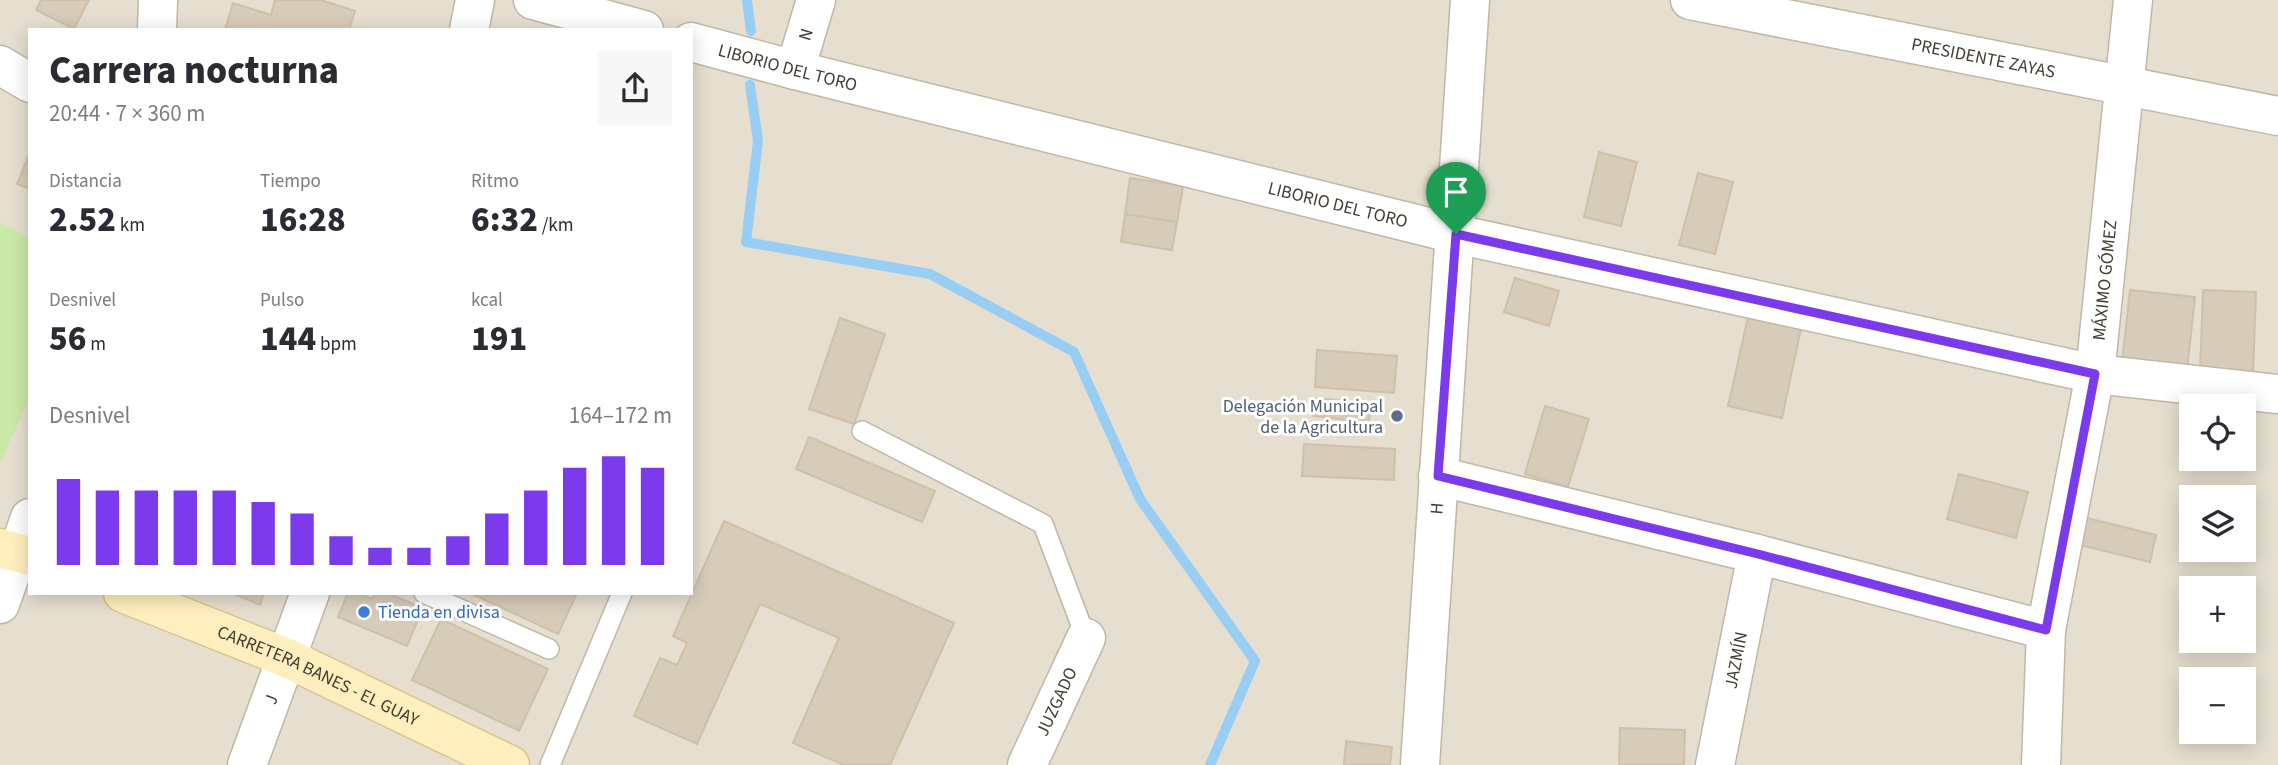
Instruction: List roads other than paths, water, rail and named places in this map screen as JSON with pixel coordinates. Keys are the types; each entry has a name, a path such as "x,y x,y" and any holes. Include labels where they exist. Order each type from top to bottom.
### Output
{"main road":[{"name":"CARRETERA BANES - EL GUAY","path":"128,595 287,658 510,765"}],"street":[{"path":"157,28 158,0"},
{"path":"469,28 475,0"},
{"path":"533,0 637,28"},
{"name":"N","path":"795,70 816,0"},
{"name":"H","path":"1420,765 1470,0"},
{"name":"PRESIDENTE ZAYAS","path":"1690,0 2278,116"},
{"name":"MÁXIMO GÓMEZ","path":"2041,765 2046,630 2095,374 2133,0"},
{"name":"LIBORIO DEL TORO","path":"693,43 1456,234 2095,374 2278,394"},
{"path":"0,65 28,82"},
{"path":"1438,476 1758,554 2046,630"},
{"path":"0,604 19,543"},
{"name":"JAZMÍN","path":"1715,765 1758,554"},
{"name":"J","path":"247,765 309,595"},
{"name":"JUZGADO","path":"1027,765 1086,638"}],"lane":[{"path":"862,431 1044,524 1086,638"},
{"path":"428,595 549,649"},
{"path":"550,765 621,595"}],"waterway":[{"path":"747,0 751,31"},
{"path":"750,85 758,141 746,242 930,274 1074,352 1140,499 1255,661 1210,765"}],"place":[{"name":"Delegación Municipal de la Agricultura","path":"1397,416"},
{"name":"Tienda en divisa","path":"364,612"}]}
